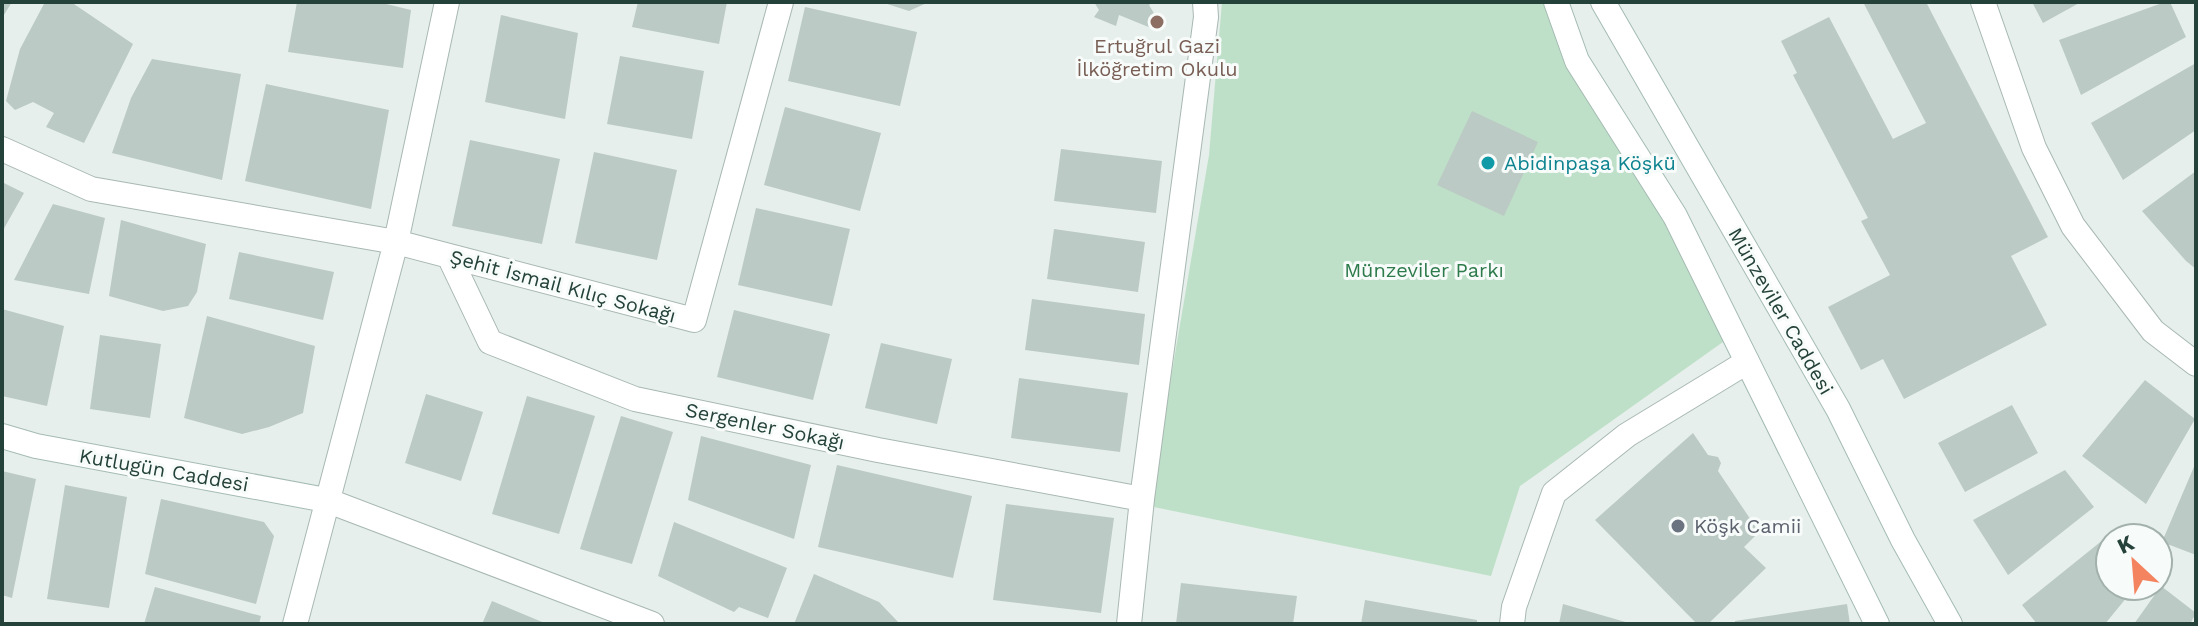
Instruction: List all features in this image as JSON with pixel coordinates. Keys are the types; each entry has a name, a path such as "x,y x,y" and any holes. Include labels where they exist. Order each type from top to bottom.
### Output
{"street":[{"path":"295,624 396,242 447,2"},
{"name":"Şehit İsmail Kılıç Sokağı","path":"2,149 91,189 396,242 694,320 781,2"},
{"path":"1129,624 1142,499 1206,17 1205,2"},
{"path":"1556,2 1577,61 1675,216 1877,624"},
{"name":"Münzeviler Caddesi","path":"1603,2 1838,409 1903,540 1950,624"},
{"path":"1983,2 2034,148 2073,226 2153,331 2196,364"},
{"name":"Sergenler Sokağı","path":"449,256 490,342 635,399 878,450 1142,499"},
{"path":"1512,624 1514,607 1554,493 1627,435 1747,362"},
{"name":"Kutlugün Caddesi","path":"2,436 36,446 326,500 652,624"}],"green space":[{"name":"Münzeviler Parkı","path":"1222,2 1549,2 1730,337 1520,486 1491,576 1149,506 1209,155"}],"building":[{"path":"2,2 12,2 2,18"},
{"path":"45,2 71,2 133,44 84,143 46,127 54,113 33,102 15,110 6,101 20,49"},
{"path":"297,2 378,2 411,10 403,68 288,52"},
{"path":"638,2 727,2 719,44 632,27"},
{"path":"881,2 929,2 909,11"},
{"path":"1094,2 1153,2 1149,5 1158,20 1151,28 1119,15 1116,26 1094,17 1099,10"},
{"path":"1863,2 1926,2 2048,237 2011,256 2047,325 1904,399 1883,359 1861,370 1828,307 1890,275 1861,221 1868,218 1793,75 1797,73 1781,41 1829,17 1893,139 1926,123"},
{"path":"2032,2 2081,2 2043,23"},
{"path":"2170,2 2186,37 2081,95 2059,40"},
{"path":"805,7 917,32 900,106 788,81"},
{"path":"501,15 578,33 565,119 485,102"},
{"path":"620,56 704,71 692,139 607,124"},
{"path":"152,59 241,74 222,180 112,153 131,98"},
{"path":"2196,63 2196,130 2123,180 2091,123"},
{"path":"266,84 389,110 371,209 245,181"},
{"path":"785,107 881,133 860,211 764,185"},
{"name":"Abidinpaşa Köşkü","path":"1472,111 1538,142 1504,216 1437,185"},
{"path":"470,140 560,159 542,244 452,226"},
{"path":"1061,149 1162,161 1156,213 1054,201"},
{"path":"594,152 677,170 657,260 575,243"},
{"path":"2196,171 2196,269 2142,211"},
{"path":"2,182 24,193 2,232"},
{"path":"53,204 105,218 89,294 14,280"},
{"path":"756,208 850,229 832,306 738,285"},
{"path":"121,220 206,244 197,292 188,306 163,311 109,296"},
{"path":"1054,229 1145,242 1138,292 1047,279"},
{"path":"239,252 334,272 323,320 229,299"},
{"path":"1032,299 1145,314 1139,365 1025,350"},
{"path":"2,309 64,326 47,406 2,396"},
{"path":"734,310 830,334 813,400 717,377"},
{"path":"207,316 315,346 303,413 242,434 184,418"},
{"path":"100,335 161,344 150,418 90,409"},
{"path":"881,343 952,359 937,424 865,408"},
{"path":"1019,378 1128,393 1120,452 1011,438"},
{"path":"2145,380 2195,419 2146,504 2082,456"},
{"path":"426,394 483,412 461,481 405,463"},
{"path":"527,396 595,416 559,534 492,514"},
{"path":"2012,405 2038,453 1965,492 1938,443"},
{"path":"621,416 673,432 632,564 580,549"},
{"name":"Köşk Camii","path":"1693,433 1708,455 1718,457 1721,463 1718,471 1759,532 1744,547 1766,568 1708,624 1697,624 1595,520"},
{"path":"701,436 811,465 794,539 688,500"},
{"path":"2196,462 2196,555 2174,547 2174,522 2170,522"},
{"path":"837,465 972,496 953,578 818,547"},
{"path":"2065,470 2094,507 2008,575 1973,520"},
{"path":"2,471 36,479 12,598 2,595"},
{"path":"65,485 127,497 109,608 47,599"},
{"path":"161,499 264,522 274,536 256,604 145,574"},
{"path":"1006,504 1114,518 1101,613 993,600"},
{"path":"674,522 787,568 768,618 739,607 734,612 658,576"},
{"path":"2094,547 2094,602 2123,602 2105,624 2037,624 2022,605"},
{"path":"814,574 879,602 900,624 794,624"},
{"path":"1181,583 1297,596 1293,624 1176,624"},
{"path":"155,587 261,616 259,624 144,624"},
{"path":"2174,596 2196,613 2190,624 2134,624 2150,602 2174,602"},
{"path":"1365,600 1477,620 1477,624 1361,624"},
{"path":"492,601 547,624 482,624"},
{"path":"1563,604 1629,623 1629,624 1559,624"},
{"path":"1847,604 1850,624 1735,624 1735,621"}],"place":[{"name":"Ertuğrul Gazi İlköğretim Okulu","path":"1157,22"},
{"name":"Abidinpaşa Köşkü","path":"1488,163"},
{"name":"Köşk Camii","path":"1678,526"}]}
